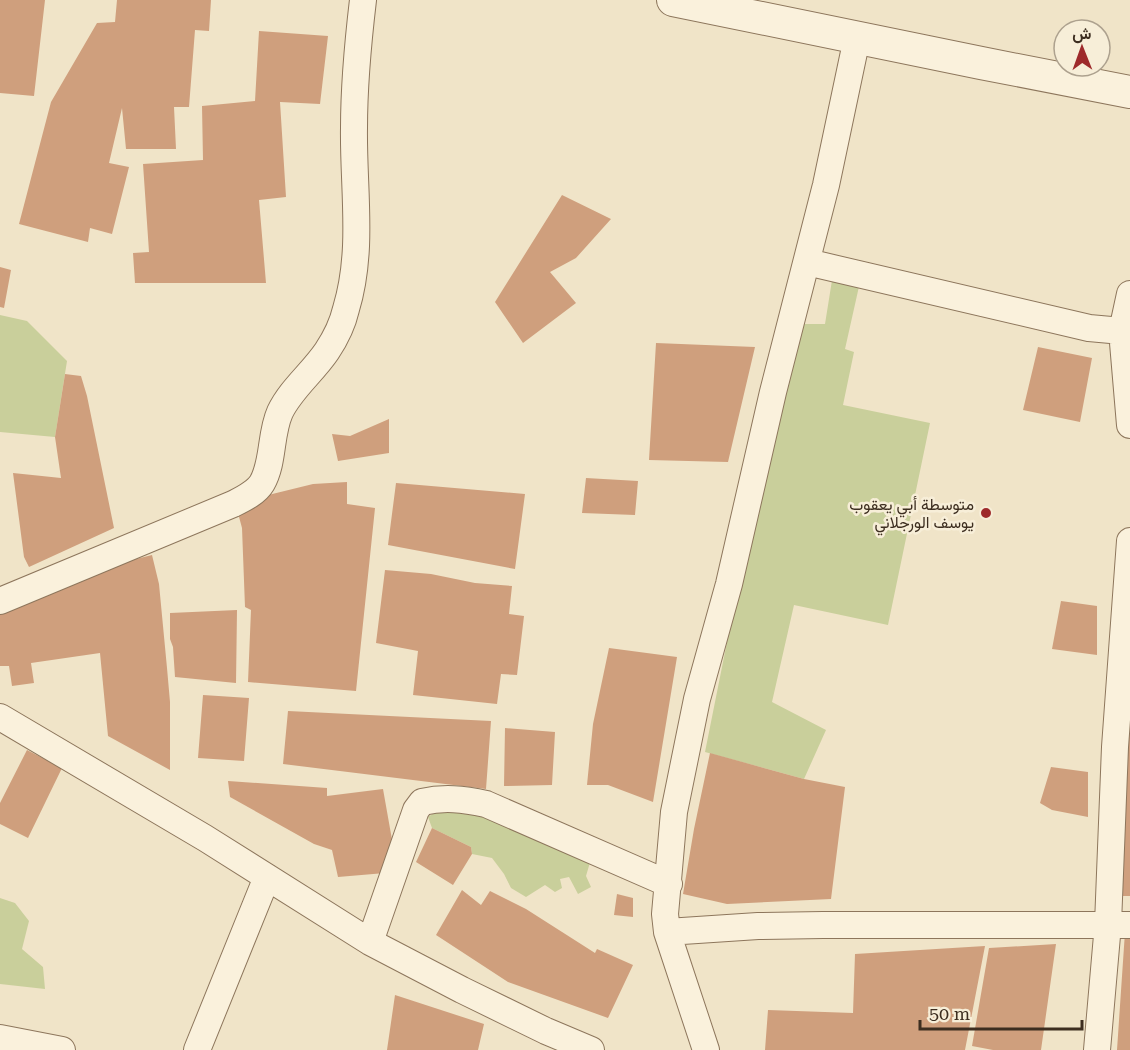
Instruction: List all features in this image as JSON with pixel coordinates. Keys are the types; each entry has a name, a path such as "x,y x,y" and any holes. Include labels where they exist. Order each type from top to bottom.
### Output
{"street":[{"path":"0,601 233,504 251,494 262,484 277,419 285,403 328,350 346,311 355,268 357,228 354,128 363,0"},
{"path":"673,0 1130,92"},
{"path":"706,1050 667,932 665,914 674,812 697,699 729,584 773,392 807,262 836,141 857,38"},
{"path":"807,262 1125,338"},
{"path":"1130,294 1125,338 1130,425"},
{"path":"1096,1050 1119,925 1114,747 1125,672 1130,541"},
{"path":"0,717 176,820 369,942 514,1016 591,1050"},
{"path":"369,942 416,810 422,802 437,798 461,799 486,804 669,884"},
{"path":"196,1050 267,877"},
{"path":"667,932 813,925 1119,925"},
{"path":"0,1038 36,1047 62,1050"}],"green space":[{"path":"833,274 860,282 845,349 854,352 843,405 930,423 888,625 794,605 772,702 826,730 804,779 705,752 733,612 799,324 825,324"},
{"path":"0,315 27,321 67,361 55,437 0,432"},
{"path":"456,798 591,859 586,876 591,887 578,894 569,877 560,879 562,888 555,892 545,885 526,897 511,888 492,858 472,854 471,847 432,828 428,817"},
{"path":"0,898 15,903 29,921 22,949 43,967 45,989 0,984"}],"building":[{"path":"0,0 45,0 34,96 0,93"},
{"path":"117,0 211,0 209,31 195,30 189,107 174,107 176,149 126,149 122,108 109,163 129,167 112,234 90,228 88,242 19,224 51,102 97,23 115,22"},
{"path":"259,31 328,36 320,104 280,102 286,197 259,200 266,283 135,283 133,253 149,252 143,164 203,160 202,106 255,101"},
{"path":"562,195 611,219 576,258 550,272 576,303 523,343 495,302"},
{"path":"0,267 11,270 4,308 0,307"},
{"path":"656,343 755,347 728,462 649,460"},
{"path":"1038,347 1092,358 1080,422 1023,410"},
{"path":"65,374 81,376 114,528 29,567 24,557 13,473 61,478 55,437"},
{"path":"389,419 389,453 338,461 332,434 350,436"},
{"path":"586,478 638,481 635,515 582,513"},
{"path":"347,482 347,504 375,508 356,691 248,682 251,610 245,607 242,528 238,513 248,500 313,484"},
{"path":"396,483 525,494 515,569 388,545"},
{"path":"152,555 159,584 170,702 170,770 108,736 100,653 31,663 34,683 12,686 9,666 0,666 0,607 92,570"},
{"path":"385,570 512,586 509,614 524,616 517,675 501,674 497,704 413,695 418,651 376,643"},
{"path":"1061,601 1097,606 1097,655 1052,649"},
{"path":"237,610 236,683 175,677 173,647 170,639 170,613"},
{"path":"609,648 677,657 653,802 608,785 587,785 593,724"},
{"path":"203,695 249,698 244,761 198,758"},
{"path":"288,711 491,721 486,789 283,764"},
{"path":"1130,716 1130,896 1116,896"},
{"path":"505,728 555,732 552,785 504,786"},
{"path":"27,750 62,768 28,838 0,824 0,803"},
{"path":"710,753 804,779 845,787 831,899 727,904 683,894"},
{"path":"1051,767 1088,772 1088,817 1052,810 1040,803"},
{"path":"228,781 327,788 327,796 383,789 394,851 385,858 385,873 338,877 332,850 314,844 230,797"},
{"path":"432,828 471,847 472,854 453,885 416,862"},
{"path":"462,890 481,905 490,891 526,909 595,953 597,949 633,965 608,1018 508,982 436,935"},
{"path":"617,894 633,898 633,917 614,915"},
{"path":"1125,932 1130,932 1130,1050 1117,1050"},
{"path":"1056,944 1041,1050 993,1050 972,1046 989,948"},
{"path":"985,946 965,1050 765,1050 768,1010 853,1013 855,954"},
{"path":"395,995 484,1024 478,1050 387,1050"}],"place":[{"name":"متوسطة أبي يعقوب يوسف الورجلاني","path":"986,513"}]}
